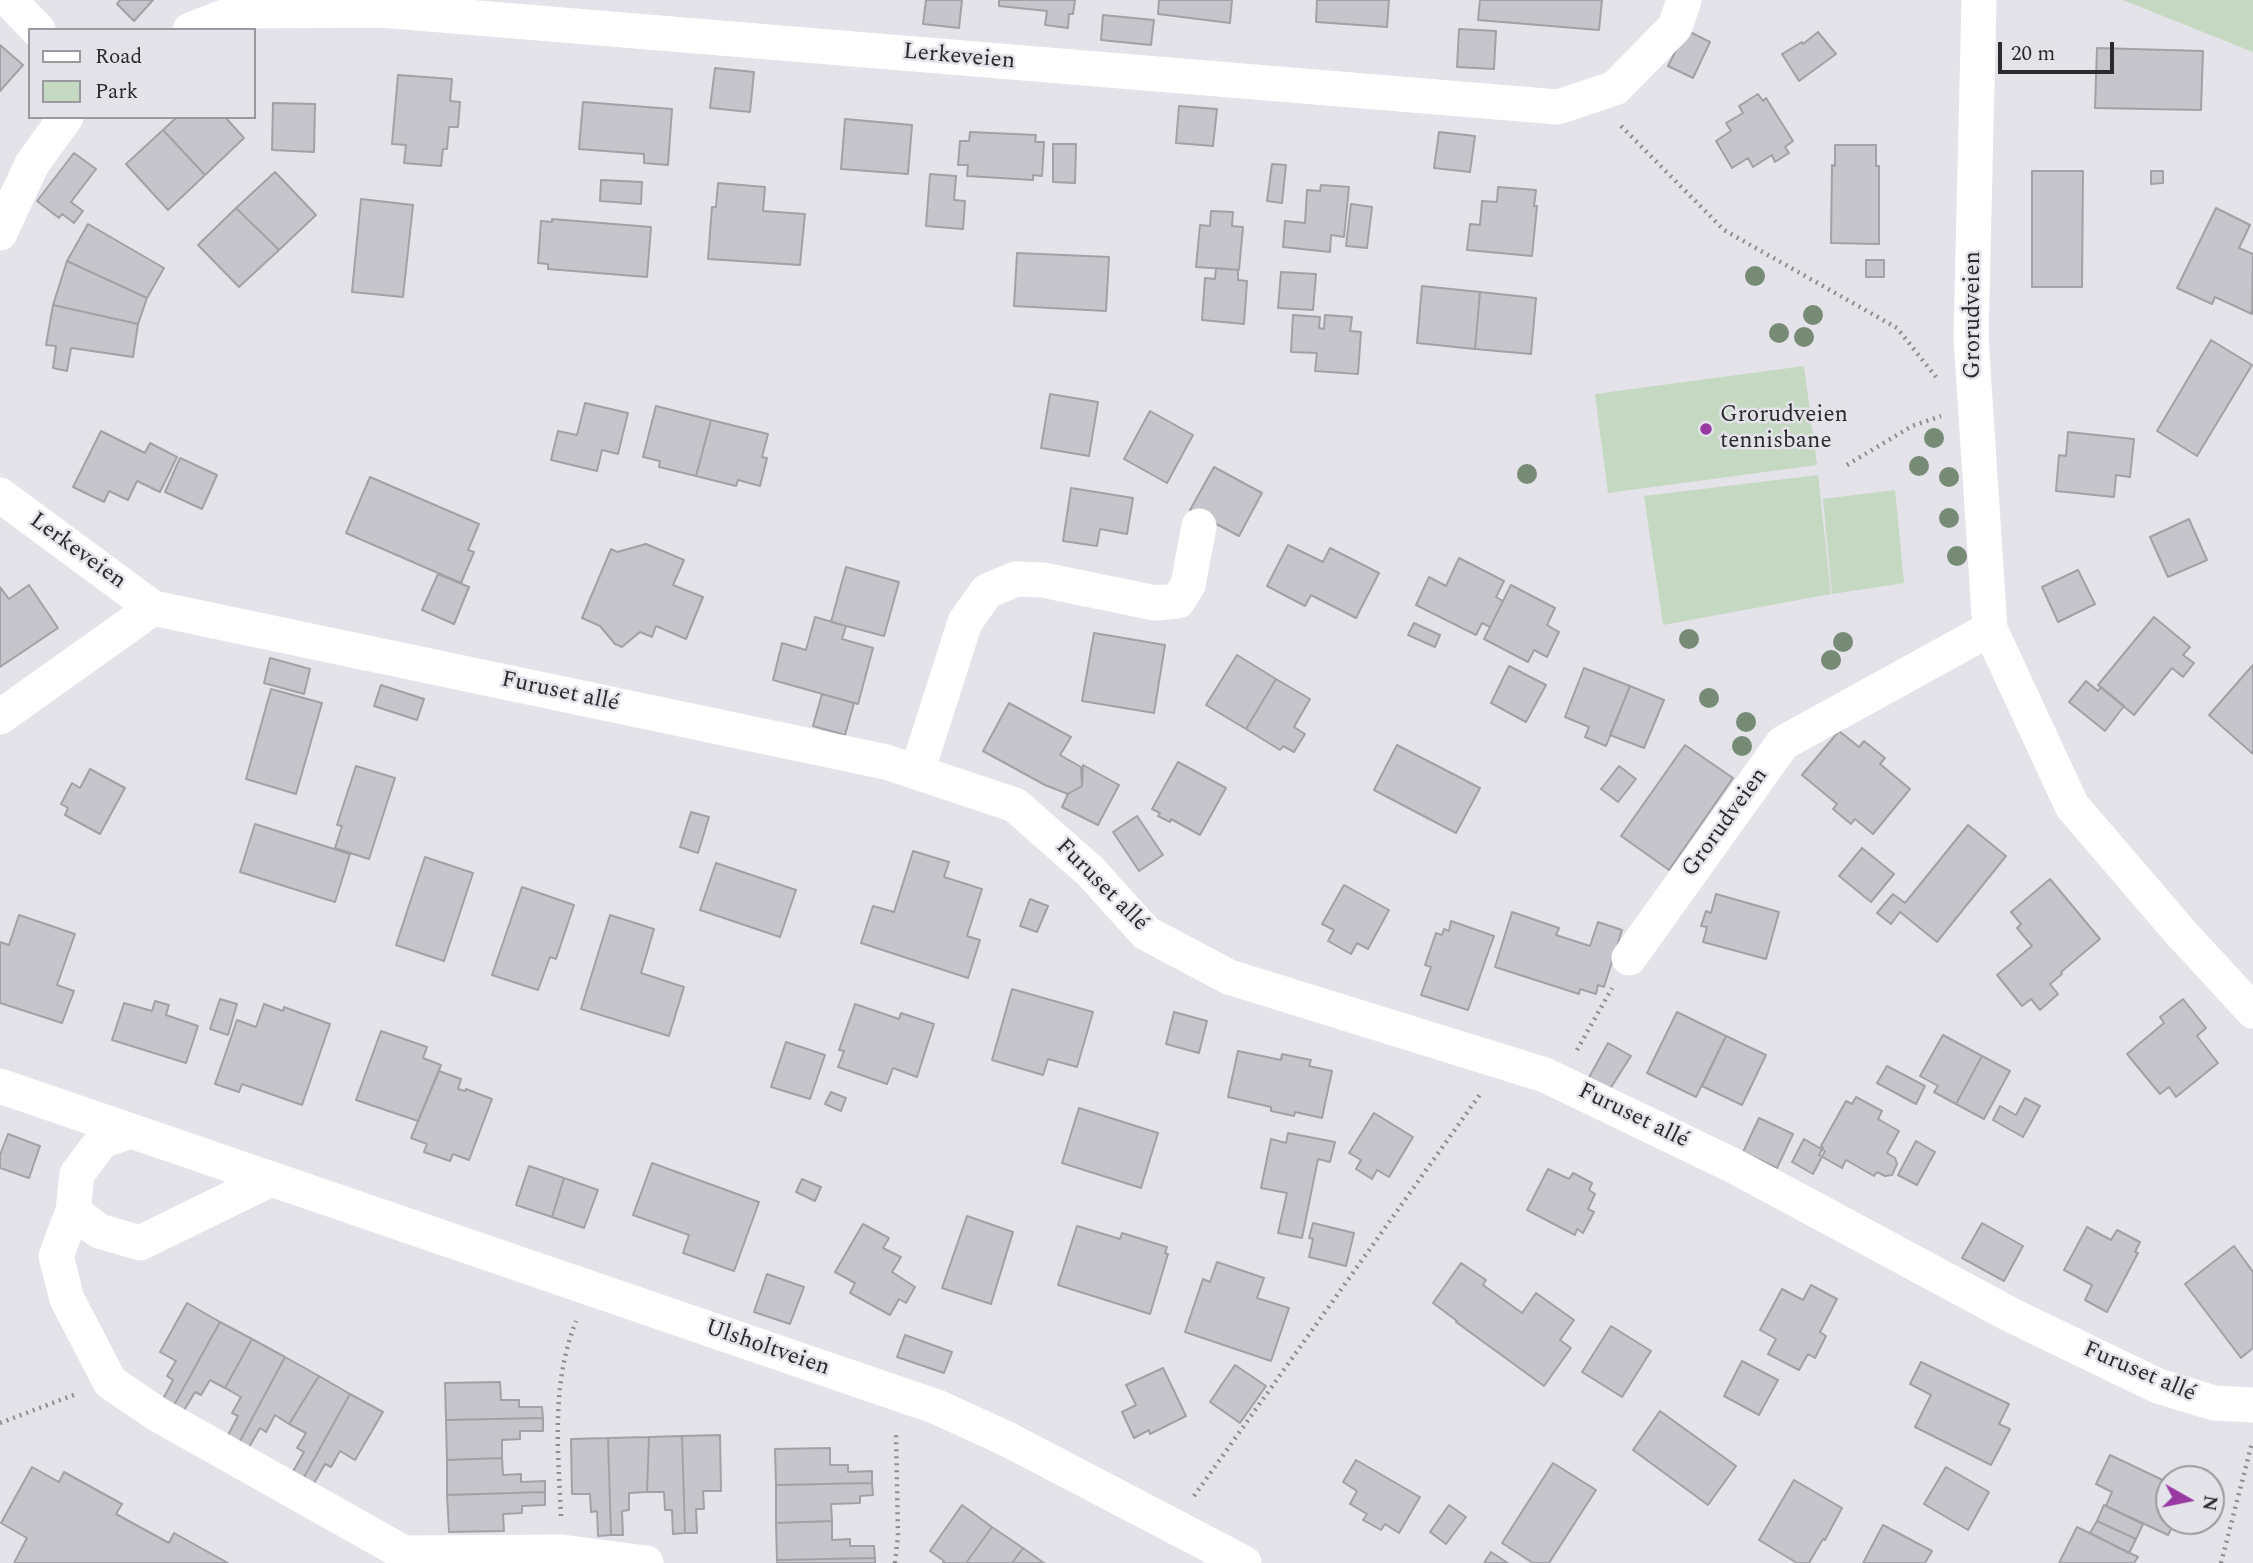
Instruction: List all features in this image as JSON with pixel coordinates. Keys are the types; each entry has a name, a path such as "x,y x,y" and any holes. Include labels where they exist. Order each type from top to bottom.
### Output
{"street":[{"path":"9,0 36,28"},
{"name":"Lerkeveien","path":"195,28 239,11 381,10 1558,107 1615,88 1675,27 1684,0"},
{"name":"Grorudveien","path":"1979,0 1970,338 1990,629 2072,806 2181,933 2253,1011"},
{"path":"0,233 32,164 65,119"},
{"name":"Lerkeveien","path":"0,495 153,608"},
{"path":"917,772 965,622 987,591 1016,579 1043,580 1156,603 1178,601 1188,584 1199,526"},
{"path":"0,717 153,608"},
{"name":"Furuset allé","path":"153,608 886,762 1015,805 1090,871 1146,933 1229,977 1504,1062 1559,1082 1736,1167 2011,1315 2158,1386 2214,1403 2253,1405"},
{"name":"Grorudveien","path":"1629,958 1783,743 1990,629"},
{"name":"Ulsholtveien","path":"0,1086 937,1408 1007,1438 1244,1563"},
{"path":"130,1131 102,1141 77,1174 73,1211 56,1256 67,1299 110,1381 157,1414 404,1553 562,1552 646,1563"},
{"path":"73,1211 99,1231 140,1242 271,1179"}],"path":[{"path":"1591,96 1724,230 1898,328 1947,391 1975,404"},
{"path":"1847,465 1912,426 1975,404"},
{"path":"1559,1082 1629,958"},
{"path":"1173,1526 1504,1062"},
{"path":"562,1552 556,1413 559,1378 566,1348 592,1290"},
{"path":"0,1423 110,1381"},
{"path":"895,1393 898,1536 895,1563"},
{"path":"2221,1563 2253,1438"}],"green space":[{"path":"2123,0 2253,0 2253,52"},
{"name":"Grorudveien tennisbane","path":"1804,366 1817,465 1608,493 1595,394"},
{"path":"1818,475 1831,594 1663,625 1644,496"},
{"path":"1895,490 1904,583 1832,594 1823,499"}],"building":[{"path":"120,0 153,0 134,21 117,4"},
{"path":"926,0 962,0 959,28 923,24"},
{"path":"999,0 1075,0 1073,14 1069,14 1068,28 1045,25 1047,11 999,6"},
{"path":"1159,0 1232,0 1230,23 1158,14"},
{"path":"1317,0 1389,0 1387,27 1316,22"},
{"path":"1480,0 1602,0 1599,30 1478,20"},
{"path":"1103,15 1154,20 1151,45 1101,40"},
{"path":"1459,29 1496,31 1494,69 1457,67"},
{"path":"1686,30 1710,42 1693,78 1668,66"},
{"path":"1818,32 1836,54 1799,81 1782,54 1802,42 1803,44"},
{"path":"0,45 23,65 0,91"},
{"path":"2097,48 2203,51 2201,110 2095,108"},
{"path":"715,68 754,72 750,112 710,108"},
{"path":"398,75 452,79 450,101 460,102 458,127 449,127 447,149 443,149 441,166 404,163 406,145 392,144"},
{"path":"1758,94 1763,101 1766,98 1793,141 1785,147 1789,153 1775,162 1772,155 1753,167 1748,158 1732,168 1716,141 1731,131 1726,123 1743,113 1739,106"},
{"path":"583,102 672,109 668,165 644,163 644,154 579,149"},
{"path":"273,103 315,104 314,152 272,150"},
{"path":"1179,106 1217,109 1213,146 1176,143"},
{"path":"175,119 227,119 244,138 205,175 163,130"},
{"path":"845,119 912,125 908,174 841,169"},
{"path":"163,130 205,175 168,210 126,164"},
{"path":"970,132 1036,135 1035,142 1044,142 1042,176 1033,175 1033,180 967,176 968,165 958,165 960,141 969,141"},
{"path":"1439,132 1475,136 1470,172 1434,168"},
{"path":"1053,144 1076,144 1075,183 1053,182"},
{"path":"1835,145 1876,145 1876,166 1879,166 1879,244 1831,243 1832,165 1835,166"},
{"path":"74,153 96,169 71,202 83,211 74,223 62,214 59,218 37,201"},
{"path":"1272,164 1286,165 1282,203 1267,201"},
{"path":"2032,171 2083,171 2082,287 2032,287"},
{"path":"2151,171 2163,171 2163,183 2151,184"},
{"path":"275,172 316,215 279,250 236,208"},
{"path":"930,174 956,176 954,200 965,201 963,229 926,226"},
{"path":"601,180 642,182 641,204 600,201"},
{"path":"718,183 765,187 763,211 805,214 800,265 708,259 712,207 716,207"},
{"path":"1321,185 1349,187 1344,237 1331,235 1330,252 1283,247 1285,221 1305,223 1307,190 1320,191"},
{"path":"1498,187 1536,190 1532,256 1467,250 1470,224 1480,225 1482,201 1497,202"},
{"path":"361,199 413,205 403,297 352,292"},
{"path":"1351,204 1372,207 1367,248 1346,246"},
{"path":"236,208 279,250 239,287 198,245"},
{"path":"2216,208 2250,225 2239,248 2253,254 2252,314 2215,297 2212,304 2177,288"},
{"path":"1211,211 1233,212 1232,226 1243,227 1239,270 1196,267 1200,225 1210,226"},
{"path":"552,219 651,227 647,277 548,269 548,264 538,263 541,221 552,222"},
{"path":"88,224 164,268 147,298 67,261"},
{"path":"1017,253 1109,257 1106,311 1014,306"},
{"path":"1866,260 1884,260 1884,277 1866,277"},
{"path":"67,261 147,298 138,324 53,305"},
{"path":"1216,268 1238,270 1238,280 1247,281 1244,324 1202,320 1205,278 1215,279"},
{"path":"1281,272 1316,274 1313,310 1278,308"},
{"path":"1422,286 1480,292 1475,349 1417,343"},
{"path":"1480,292 1536,298 1531,354 1475,349"},
{"path":"53,305 138,324 133,357 71,348 67,371 53,368 56,346 46,345"},
{"path":"1293,315 1320,317 1319,328 1324,329 1325,315 1352,317 1350,331 1361,332 1358,374 1315,371 1317,353 1291,352"},
{"path":"2211,340 2252,365 2197,456 2157,431"},
{"path":"1050,394 1098,402 1089,456 1041,448"},
{"path":"585,403 628,413 618,454 602,450 597,471 551,460 558,431 577,435"},
{"path":"656,406 711,420 696,476 659,467 660,461 643,457"},
{"path":"1150,411 1193,435 1167,483 1124,459"},
{"path":"711,420 768,434 762,457 767,458 760,486 738,480 736,486 696,476"},
{"path":"101,431 145,453 150,443 177,457 160,492 137,481 128,500 109,491 104,502 73,487"},
{"path":"2068,432 2134,439 2130,477 2116,475 2114,497 2056,491 2059,455 2066,456"},
{"path":"180,458 217,475 202,509 165,492"},
{"path":"1214,467 1262,493 1239,536 1190,510"},
{"path":"370,477 479,524 468,550 474,552 461,583 346,533"},
{"path":"1071,488 1133,498 1127,534 1100,529 1097,546 1063,541"},
{"path":"2189,519 2207,560 2168,577 2150,537"},
{"path":"646,544 684,560 673,585 703,597 686,639 656,626 652,637 640,632 622,647 615,644 600,626 582,618 611,549 617,552"},
{"path":"1288,545 1323,562 1330,548 1379,573 1356,618 1311,595 1305,606 1267,586"},
{"path":"1459,558 1504,581 1496,597 1503,601 1490,627 1482,623 1476,635 1416,605 1429,577 1446,586"},
{"path":"846,567 899,582 884,636 831,622"},
{"path":"2078,570 2095,604 2058,622 2042,587"},
{"path":"438,574 469,587 454,624 422,610"},
{"path":"29,585 58,628 0,667 0,587 9,599"},
{"path":"1511,585 1555,608 1547,625 1559,632 1547,657 1534,650 1528,662 1484,639"},
{"path":"815,617 846,626 842,639 873,648 858,704 773,680 782,643 806,650"},
{"path":"2154,617 2190,647 2183,655 2194,663 2183,677 2172,668 2134,715 2098,685"},
{"path":"1414,623 1440,635 1435,647 1408,635"},
{"path":"1094,633 1165,645 1154,713 1082,701"},
{"path":"1237,655 1276,679 1246,729 1206,705"},
{"path":"270,658 310,669 304,694 264,683"},
{"path":"2253,665 2253,754 2209,715"},
{"path":"1509,666 1546,685 1526,722 1491,703"},
{"path":"1584,668 1630,686 1606,746 1585,737 1589,727 1565,717"},
{"path":"1276,679 1310,699 1294,727 1305,734 1294,752 1283,746 1280,750 1246,729"},
{"path":"2086,681 2098,691 2101,687 2124,706 2105,731 2069,702"},
{"path":"381,685 424,699 417,720 374,706"},
{"path":"1630,686 1664,700 1644,748 1610,735"},
{"path":"271,689 322,703 296,794 246,779"},
{"path":"822,694 854,703 845,735 813,726"},
{"path":"1009,703 1071,737 1060,755 1081,767 1082,786 1068,794 1045,785 983,751"},
{"path":"1839,731 1859,747 1864,741 1885,758 1880,764 1910,789 1873,834 1855,819 1851,824 1833,809 1837,804 1802,775"},
{"path":"1397,745 1480,788 1456,833 1374,790"},
{"path":"1685,745 1733,778 1669,870 1621,836"},
{"path":"1178,762 1226,788 1200,835 1171,819 1170,822 1158,816 1160,813 1152,809"},
{"path":"1083,765 1119,785 1098,825 1062,807 1068,794 1082,786"},
{"path":"356,766 395,778 369,859 335,848 342,826 337,825"},
{"path":"1619,766 1636,779 1618,802 1601,789"},
{"path":"90,769 125,788 100,834 65,815 68,808 61,804 72,783 80,788"},
{"path":"691,812 709,817 698,853 680,847"},
{"path":"1137,816 1163,855 1139,871 1113,832"},
{"path":"255,824 350,854 335,902 240,872"},
{"path":"1968,825 2006,856 1937,942 1900,912 1891,924 1877,913 1893,894 1905,903"},
{"path":"1862,848 1894,874 1871,902 1839,876"},
{"path":"913,851 949,862 944,877 982,889 967,936 980,940 968,978 861,943 873,906 894,912"},
{"path":"425,857 473,873 444,961 396,945"},
{"path":"716,863 796,890 780,937 700,910"},
{"path":"2050,879 2100,939 2050,984 2058,994 2040,1010 2031,999 2022,1006 1997,975 2032,946 2017,928 2021,924 2011,912"},
{"path":"1344,885 1389,910 1368,949 1357,943 1351,954 1328,941 1334,930 1322,924"},
{"path":"522,887 574,905 556,959 550,957 538,990 492,975"},
{"path":"1716,894 1779,912 1766,959 1703,942 1707,927 1701,926 1706,911 1711,913"},
{"path":"1030,899 1048,906 1037,932 1020,926"},
{"path":"1512,912 1559,928 1556,935 1590,946 1598,922 1622,930 1604,987 1598,985 1596,994 1580,989 1579,994 1495,967"},
{"path":"19,915 75,934 57,985 74,991 62,1023 0,1003 0,942 9,945"},
{"path":"610,915 654,929 641,973 684,987 669,1036 581,1009"},
{"path":"1451,921 1494,936 1468,1010 1421,995 1431,967 1425,965 1436,933 1442,935 1444,929 1449,931"},
{"path":"1012,989 1093,1012 1077,1067 1048,1059 1043,1075 992,1060"},
{"path":"220,999 237,1004 228,1035 210,1029"},
{"path":"2183,999 2206,1028 2197,1036 2218,1063 2176,1097 2169,1087 2160,1094 2127,1054 2164,1023 2160,1017"},
{"path":"155,1001 169,1005 166,1015 198,1026 186,1063 112,1040 124,1003 152,1011"},
{"path":"264,1004 283,1011 284,1007 330,1024 302,1105 242,1084 239,1092 215,1084 237,1020 256,1027"},
{"path":"855,1004 899,1019 901,1013 934,1024 917,1077 893,1068 887,1084 838,1067 844,1051 839,1050"},
{"path":"1174,1012 1207,1021 1199,1053 1166,1044"},
{"path":"1677,1012 1726,1036 1696,1097 1647,1073"},
{"path":"381,1031 427,1047 423,1058 441,1065 418,1121 356,1100"},
{"path":"1943,1035 1982,1056 1956,1104 1934,1092 1938,1086 1920,1076"},
{"path":"1726,1036 1766,1055 1742,1105 1702,1086"},
{"path":"786,1042 825,1055 810,1099 771,1087"},
{"path":"1608,1043 1631,1056 1608,1092 1587,1081"},
{"path":"1238,1051 1281,1060 1282,1054 1311,1060 1309,1066 1332,1071 1322,1118 1295,1112 1294,1116 1271,1111 1271,1107 1228,1097"},
{"path":"1982,1056 2010,1071 1984,1119 1956,1104"},
{"path":"1887,1066 1925,1086 1916,1104 1877,1083"},
{"path":"439,1071 461,1079 458,1089 466,1089 492,1099 469,1160 453,1154 450,1161 424,1152 427,1144 411,1138"},
{"path":"831,1092 846,1098 841,1111 825,1104"},
{"path":"1856,1097 1882,1111 1878,1119 1899,1131 1887,1153 1895,1158 1897,1164 1892,1175 1885,1176 1877,1172 1874,1176 1846,1160 1842,1168 1819,1155 1823,1148 1821,1146 1846,1101 1852,1104"},
{"path":"2025,1098 2040,1106 2023,1137 1993,1120 2000,1106 2016,1115"},
{"path":"1079,1108 1158,1133 1141,1188 1062,1163"},
{"path":"1374,1113 1413,1137 1389,1177 1377,1170 1372,1179 1356,1169 1361,1160 1349,1153"},
{"path":"1759,1118 1793,1134 1777,1168 1743,1152"},
{"path":"1288,1133 1335,1142 1330,1162 1318,1159 1302,1238 1278,1233 1287,1193 1261,1188 1271,1139 1286,1143"},
{"path":"8,1134 40,1146 29,1178 0,1168 0,1155"},
{"path":"1804,1139 1825,1151 1813,1174 1792,1162"},
{"path":"1916,1141 1935,1152 1917,1185 1898,1175"},
{"path":"652,1163 759,1202 734,1271 683,1253 689,1235 633,1215"},
{"path":"529,1166 564,1178 552,1217 516,1205"},
{"path":"1548,1169 1569,1179 1573,1173 1592,1183 1589,1190 1595,1194 1588,1209 1594,1212 1583,1233 1577,1229 1575,1235 1527,1210"},
{"path":"564,1178 598,1190 584,1228 552,1217"},
{"path":"802,1179 821,1187 815,1201 796,1192"},
{"path":"967,1216 1013,1232 991,1304 942,1288"},
{"path":"1313,1223 1354,1233 1346,1266 1309,1257 1313,1239 1309,1238"},
{"path":"1982,1223 2023,1246 2004,1281 1962,1258"},
{"path":"863,1224 889,1238 883,1248 901,1257 892,1272 915,1287 906,1303 899,1299 890,1315 850,1293 855,1283 835,1272"},
{"path":"1077,1226 1120,1239 1122,1233 1167,1247 1165,1253 1168,1254 1150,1314 1058,1285"},
{"path":"2087,1227 2111,1240 2117,1230 2140,1242 2135,1252 2138,1253 2107,1312 2085,1300 2092,1285 2064,1270"},
{"path":"2234,1246 2253,1272 2253,1348 2241,1358 2185,1284"},
{"path":"1217,1262 1264,1278 1257,1298 1289,1308 1271,1361 1185,1332 1203,1279 1210,1282"},
{"path":"1461,1263 1486,1280 1483,1285 1522,1313 1536,1293 1574,1320 1560,1340 1571,1348 1544,1386 1433,1303"},
{"path":"767,1274 804,1287 790,1324 754,1312"},
{"path":"1811,1285 1837,1299 1820,1332 1826,1336 1815,1358 1808,1354 1799,1370 1768,1354 1776,1339 1760,1330 1782,1289 1803,1300"},
{"path":"187,1303 220,1322 173,1407 162,1401 173,1380 167,1376 176,1361 160,1352"},
{"path":"220,1322 252,1339 225,1388 210,1380 201,1395 195,1392 183,1412 173,1407"},
{"path":"1611,1326 1651,1351 1622,1397 1582,1372"},
{"path":"905,1335 952,1352 944,1373 897,1357"},
{"path":"252,1339 285,1357 239,1443 227,1437 238,1416 232,1413 241,1397 225,1388"},
{"path":"285,1357 319,1376 289,1424 275,1415 266,1432 260,1428 248,1449 239,1443"},
{"path":"1742,1361 1778,1380 1759,1415 1724,1396"},
{"path":"1921,1362 2009,1404 1999,1424 2010,1429 1991,1465 1915,1427 1931,1395 1910,1384"},
{"path":"1235,1365 1266,1386 1240,1423 1210,1402"},
{"path":"1163,1368 1186,1416 1150,1434 1149,1430 1134,1438 1122,1412 1136,1405 1126,1385"},
{"path":"319,1376 350,1394 303,1479 292,1473 304,1452 297,1448 306,1433 289,1424"},
{"path":"500,1382 501,1400 519,1400 519,1407 542,1407 543,1418 446,1420 445,1383"},
{"path":"350,1394 383,1412 355,1460 340,1451 331,1467 325,1464 313,1485 303,1479"},
{"path":"1660,1411 1736,1466 1708,1505 1633,1450"},
{"path":"543,1418 543,1431 520,1431 520,1439 502,1440 502,1458 447,1460 446,1420"},
{"path":"720,1435 721,1491 703,1491 704,1509 696,1509 697,1533 685,1533 682,1436"},
{"path":"682,1436 685,1533 673,1534 672,1510 665,1510 664,1492 647,1492 649,1437"},
{"path":"649,1437 647,1492 629,1493 629,1510 622,1511 623,1535 611,1535 608,1438"},
{"path":"608,1438 611,1535 598,1536 597,1511 591,1512 590,1494 572,1494 571,1439"},
{"path":"830,1448 830,1465 848,1465 848,1472 872,1471 872,1483 776,1485 775,1449"},
{"path":"2110,1455 2155,1476 2155,1529 2106,1506 2112,1492 2096,1484"},
{"path":"502,1458 503,1475 521,1474 521,1482 545,1481 545,1492 447,1495 447,1460"},
{"path":"1356,1460 1420,1497 1399,1533 1385,1524 1381,1530 1363,1520 1367,1514 1350,1504 1357,1491 1343,1482"},
{"path":"1553,1463 1596,1490 1549,1563 1533,1563 1502,1543"},
{"path":"32,1467 59,1482 64,1472 122,1504 116,1514 169,1543 174,1533 228,1563 14,1563 27,1538 1,1523"},
{"path":"1946,1467 1989,1492 1968,1530 1924,1504"},
{"path":"1794,1480 1842,1508 1809,1563 1797,1563 1759,1540"},
{"path":"872,1483 873,1495 860,1496 860,1503 831,1504 832,1521 776,1523 776,1485"},
{"path":"545,1492 545,1505 522,1506 522,1513 503,1514 504,1531 449,1532 447,1495"},
{"path":"962,1505 992,1527 966,1563 943,1563 944,1561 930,1551"},
{"path":"1449,1505 1466,1517 1446,1544 1430,1532"},
{"path":"2104,1505 2143,1524 2136,1539 2097,1521"},
{"path":"832,1521 832,1540 850,1539 850,1546 874,1546 875,1558 777,1560 776,1523"},
{"path":"2097,1521 2136,1539 2129,1553 2090,1533"},
{"path":"1883,1525 1932,1551 1925,1563 1863,1563"},
{"path":"992,1527 1023,1548 1012,1563 966,1563"},
{"path":"2077,1527 2138,1557 2134,1563 2059,1563"},
{"path":"1023,1548 1044,1563 1012,1563"},
{"path":"1491,1552 1508,1563 1484,1563"},
{"path":"875,1558 875,1563 777,1563 777,1560"}],"place":[{"name":"Grorudveien tennisbane","path":"1706,429"}]}
